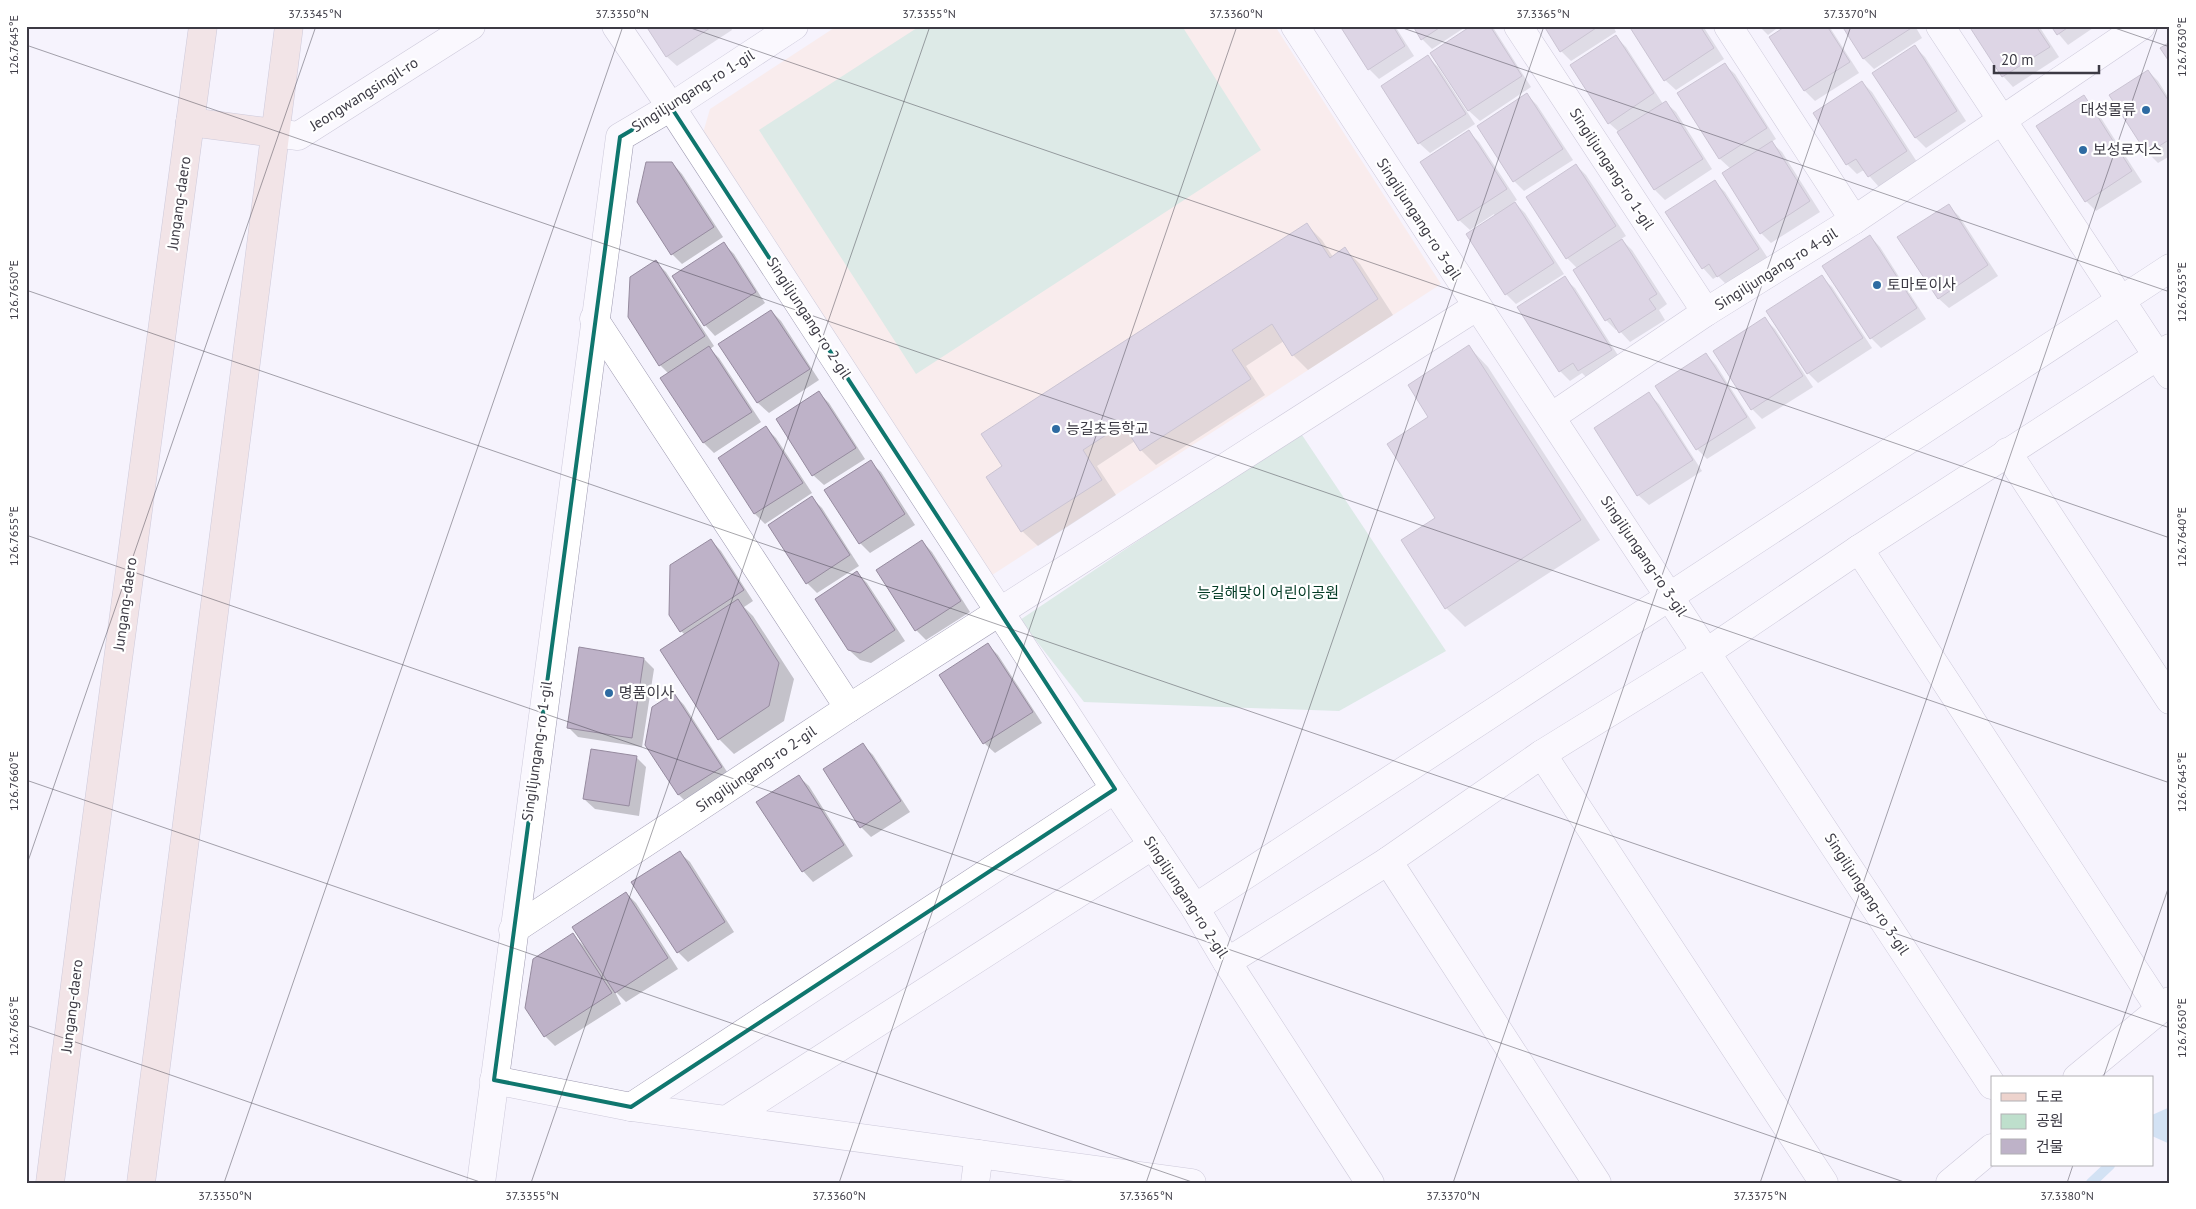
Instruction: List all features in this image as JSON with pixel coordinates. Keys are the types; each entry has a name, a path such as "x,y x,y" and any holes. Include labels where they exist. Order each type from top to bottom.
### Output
{"main road":[{"name":"Jungang-daero","path":"50,1183 86,898 203,26"},
{"path":"141,1183 289,26"},
{"name":"Jeongwangsingil-ro","path":"190,122 275,133"}],"street":[{"name":"Jeongwangsingil-ro","path":"275,133 298,136 471,26"},
{"name":"Singiljungang-ro 2-gil","path":"616,26 1001,611 1115,789 1195,908 1227,962 1370,1183"},
{"name":"Singiljungang-ro 1-gil","path":"480,1183 594,319 620,137 671,107 794,26"},
{"name":"Singiljungang-ro 3-gil","path":"1295,26 1476,307 1671,597 1991,1083"},
{"name":"Singiljungang-ro 1-gil","path":"1518,26 1706,312"},
{"path":"1728,26 1854,220"},
{"path":"1227,962 1388,861 1542,754 1707,652 1859,549 2008,452 2166,359 2120,301 1940,26"},
{"name":"Singiljungang-ro 4-gil","path":"1551,417 1706,312 1854,220 2142,26"},
{"path":"1195,908 2170,268"},
{"path":"1001,611 1476,307"},
{"path":"594,319 848,708"},
{"path":"2008,452 2170,700"},
{"path":"1859,549 2165,1005 2079,1076"},
{"name":"Singiljungang-ro 2-gil","path":"513,930 848,708 1001,611"},
{"path":"1542,754 1824,1183"},
{"path":"631,1107 1115,789"},
{"path":"728,1119 1153,844"},
{"path":"1388,861 1597,1183"},
{"path":"494,1080 631,1107 1192,1183"},
{"path":"1950,1183 1991,1149"},
{"path":"975,1183 979,1154"}],"highlighted area":[{"path":"671,107 1115,789 631,1107 494,1080 620,137"}],"shaded area":[{"name":"능길초등학교","path":"837,26 1275,26 1441,284 989,577 703,133 710,109"}],"green space":[{"path":"920,26 1182,26 1261,150 916,374 759,130"},
{"name":"능길해맞이 어린이공원","path":"1300,432 1446,651 1339,711 1084,702 1020,620"}],"water":[{"path":"2170,1107 2170,1144 2154,1137 2154,1114"}],"building":[{"path":"646,26 713,26 666,57"},
{"path":"1340,26 1393,26 1405,46 1368,70"},
{"path":"1413,26 1442,26 1421,40"},
{"path":"1471,26 1490,26 1522,76 1468,111 1430,53"},
{"path":"1544,26 1599,26 1560,52"},
{"path":"1629,26 1700,26 1714,48 1664,81"},
{"path":"1786,26 1827,26 1850,62 1804,91 1769,37"},
{"path":"1842,26 1913,26 1913,27 1863,59"},
{"path":"1969,26 2036,26 2050,47 2002,77"},
{"path":"2051,26 2070,26 2057,35"},
{"path":"1616,35 1654,93 1608,124 1570,65"},
{"path":"2170,42 2170,63 2160,48"},
{"path":"1915,45 1957,111 1915,138 1872,73"},
{"path":"1428,55 1466,114 1418,144 1381,86"},
{"path":"1725,63 1767,128 1719,159 1677,93"},
{"path":"2148,70 2170,103 2170,139 2147,154 2109,95"},
{"path":"1862,81 1907,151 1868,177 1856,159 1846,165 1813,113"},
{"path":"1527,93 1563,149 1513,182 1477,126"},
{"path":"2084,95 2132,171 2085,202 2036,126"},
{"path":"1666,101 1703,159 1654,190 1617,132"},
{"path":"1469,130 1507,189 1458,221 1420,162"},
{"path":"1772,141 1810,201 1760,234 1722,173"},
{"path":"646,162 672,162 714,227 671,255 637,202"},
{"path":"1576,164 1616,226 1566,259 1526,197"},
{"path":"1715,180 1759,249 1717,277 1709,264 1702,269 1665,212"},
{"path":"1515,202 1554,263 1505,295 1466,234"},
{"path":"1949,204 1988,265 1938,299 1897,237"},
{"path":"1307,223 1330,258 1345,247 1378,299 1292,356 1272,324 1232,350 1251,379 1140,451 1123,424 1083,450 1102,480 1021,532 986,477 1002,466 981,434"},
{"path":"1870,235 1917,308 1870,339 1822,266"},
{"path":"1622,239 1657,294 1649,299 1656,309 1619,333 1610,318 1605,321 1573,270"},
{"path":"724,242 756,292 704,326 672,276"},
{"path":"656,260 705,336 659,366 628,317 630,277"},
{"path":"1822,275 1863,338 1807,374 1766,311"},
{"path":"1565,276 1612,350 1578,371 1573,363 1559,372 1517,307"},
{"path":"771,310 810,369 757,403 718,344"},
{"path":"1765,317 1803,376 1751,410 1713,351"},
{"path":"1469,345 1581,520 1445,609 1401,540 1435,518 1387,444 1428,417 1408,385"},
{"path":"709,346 752,412 703,443 660,378"},
{"path":"1706,353 1747,417 1696,450 1655,386"},
{"path":"819,391 856,448 812,476 776,419"},
{"path":"1649,392 1693,460 1637,496 1594,428"},
{"path":"766,426 803,483 754,514 718,458"},
{"path":"871,460 905,514 859,544 824,490"},
{"path":"812,496 850,555 806,584 768,525"},
{"path":"711,539 744,590 680,632 669,615 670,565"},
{"path":"922,540 961,601 915,631 876,570"},
{"path":"857,571 895,630 860,653 848,650 815,599"},
{"path":"738,599 779,663 769,706 718,740 660,650"},
{"path":"988,643 1033,712 983,744 939,675"},
{"path":"579,647 644,658 632,738 567,728"},
{"path":"674,693 722,767 678,795 645,745 652,707"},
{"path":"863,743 901,801 860,828 823,769"},
{"path":"591,749 637,756 629,806 583,799"},
{"path":"799,775 844,845 802,872 756,802"},
{"path":"680,851 725,922 677,953 631,882"},
{"path":"626,892 668,958 615,993 572,927"},
{"path":"573,933 612,993 544,1037 525,1008 533,959"}],"waterway":[{"path":"2091,1183 2109,1166"}],"place":[{"name":"대성물류","path":"2146,110"},
{"name":"보성로지스","path":"2083,150"},
{"name":"토마토이사","path":"1877,285"},
{"name":"능길초등학교","path":"1056,429"},
{"name":"명품이사","path":"609,693"}]}
